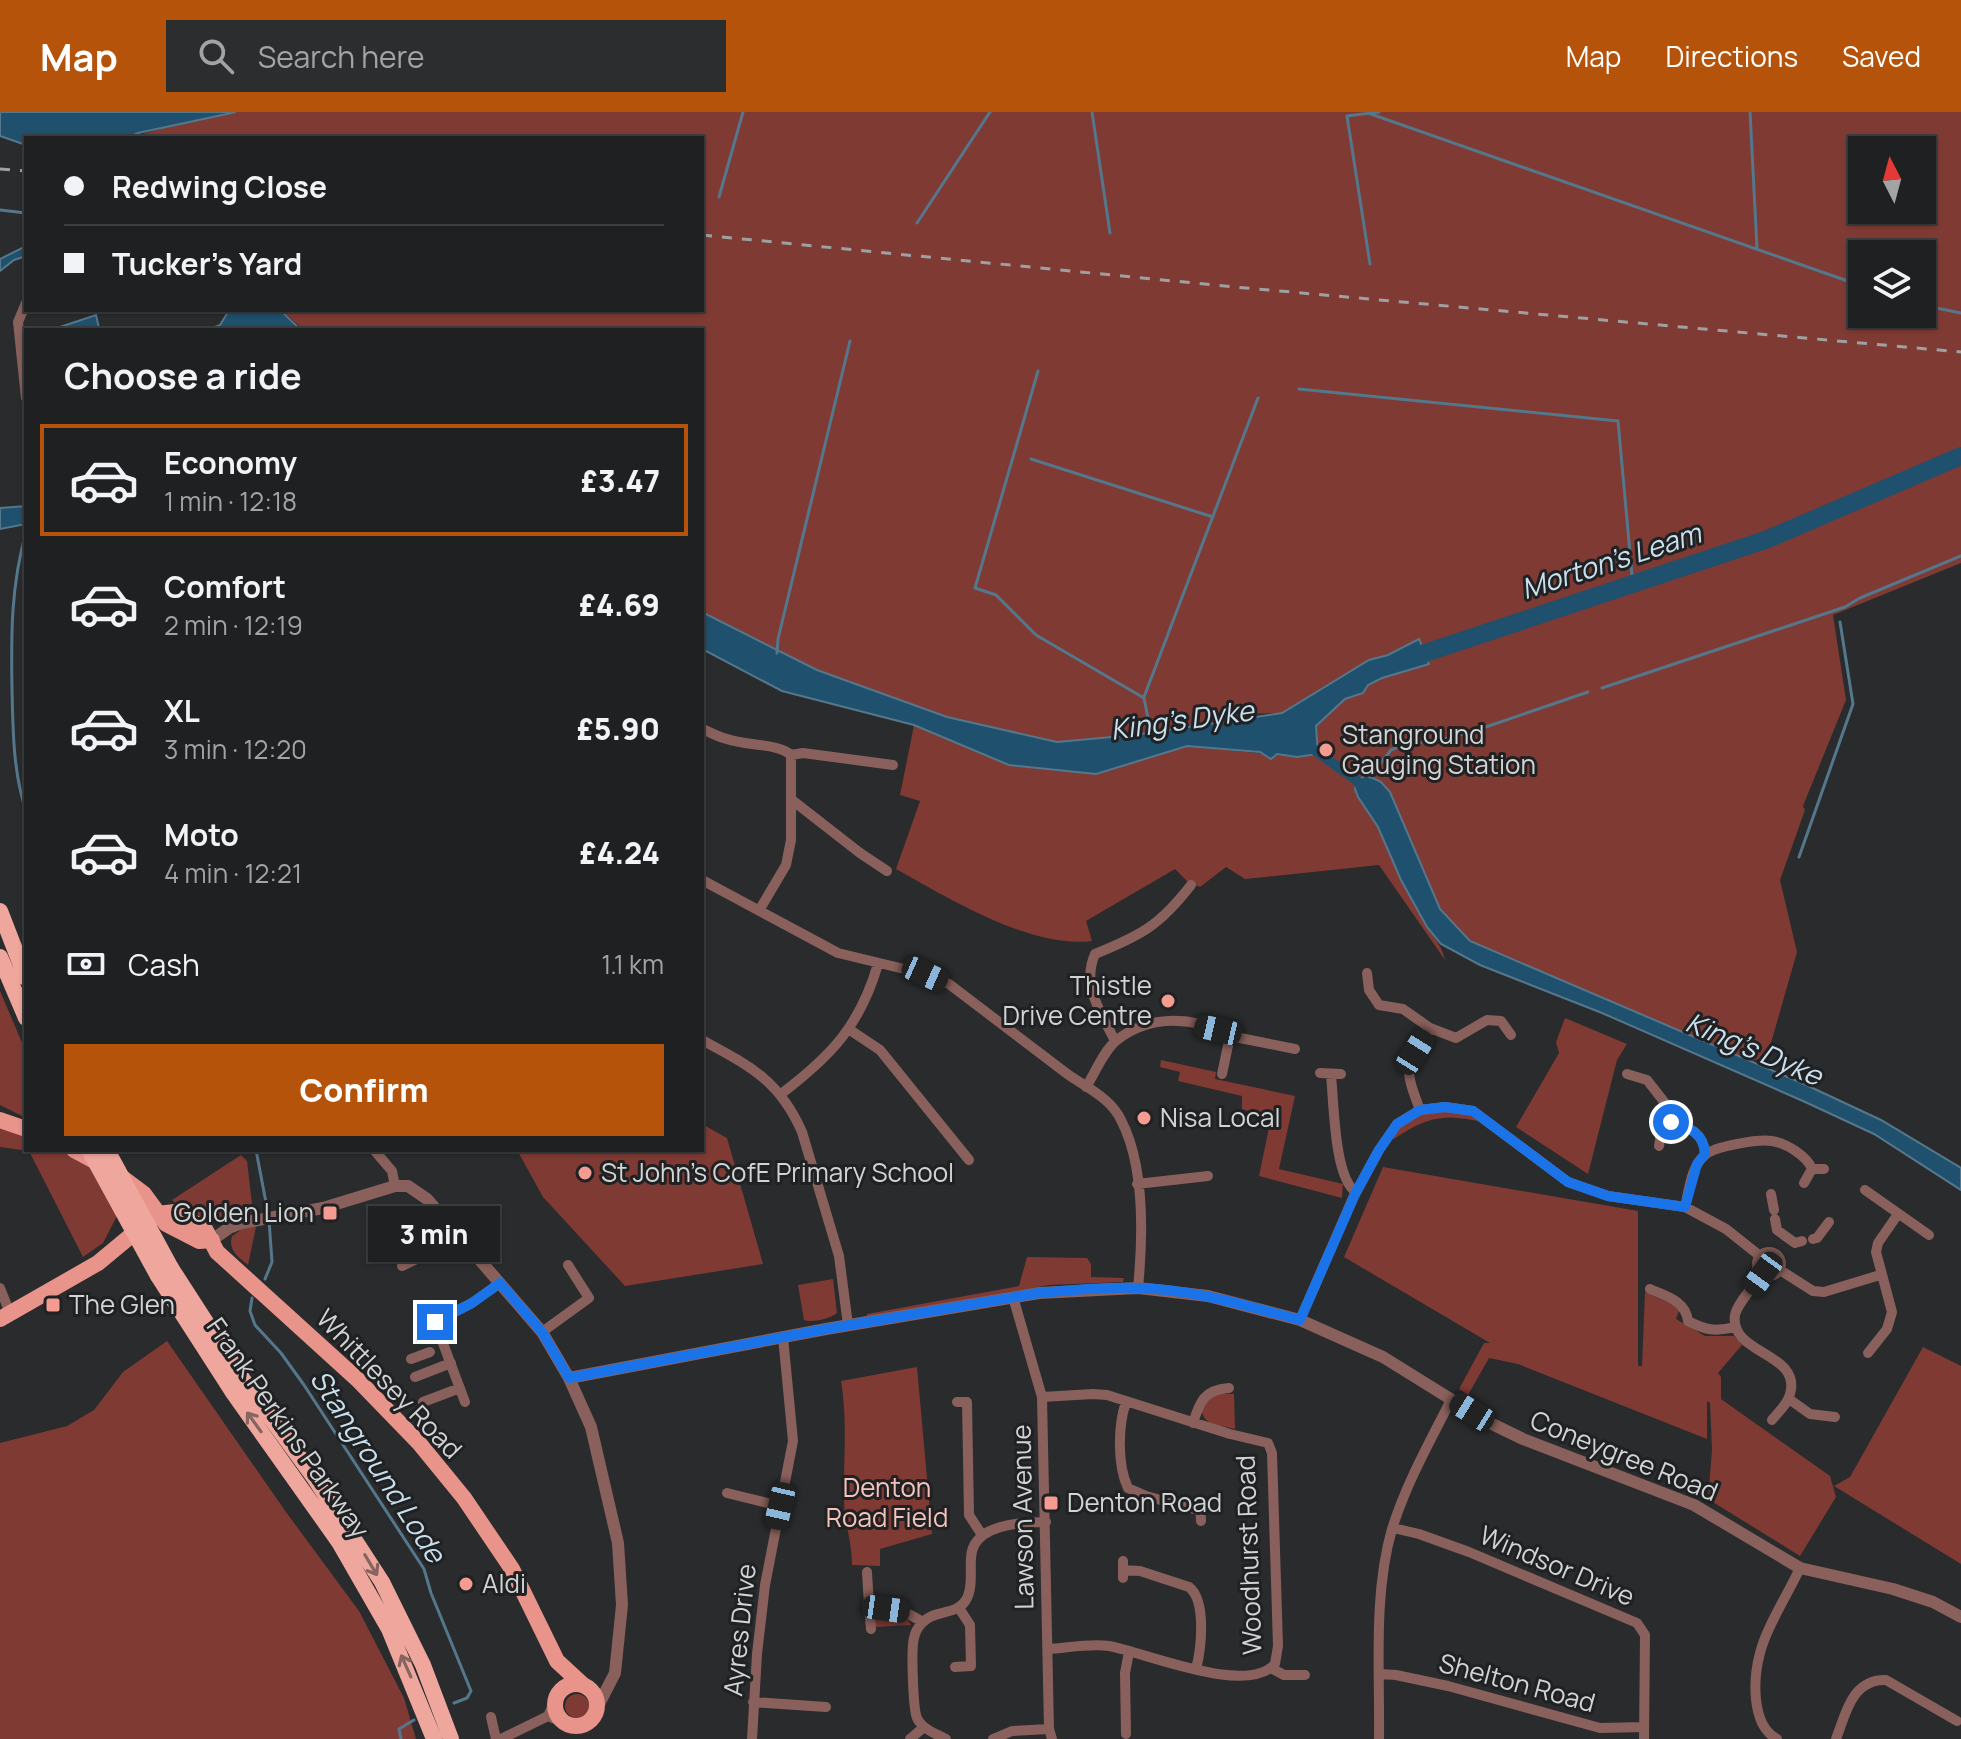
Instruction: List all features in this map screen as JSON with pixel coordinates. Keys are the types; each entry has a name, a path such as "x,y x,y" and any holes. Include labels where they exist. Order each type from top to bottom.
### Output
{"highway":[{"path":"0,911 24,973"},
{"path":"0,957 24,1013"},
{"name":"Frank Perkins Parkway","path":"90,1152 232,1391 300,1484 361,1578 402,1658 434,1739"},
{"name":"Frank Perkins Parkway","path":"108,1152 164,1272 353,1535 403,1623 439,1702 451,1739"},
{"path":"439,1702 461,1739"}],"main road":[{"path":"0,1120 24,1128"},
{"path":"5,1316 98,1263 157,1214 139,1189 77,1152"},
{"name":"Whittlesey Road","path":"157,1214 171,1211 205,1229 217,1252 357,1379 419,1443 464,1498 512,1569 557,1661 584,1686"},
{"name":"Whittlesey Road","path":"557,1661 557,1696"},
{"path":"582,1739 559,1721 555,1712 557,1696 569,1685 584,1686 595,1696 592,1739"},
{"path":"559,1721 579,1726 594,1715"}],"street":[{"path":"24,308 18,322 24,379"},
{"path":"704,730 741,743 784,748 791,755 791,840 786,865 760,909"},
{"path":"791,755 803,753 893,765"},
{"path":"792,800 887,871"},
{"path":"704,881 838,953 925,974 949,984 1106,1099 1120,1117 1132,1145 1143,1228 1138,1288"},
{"path":"1115,1041 1090,990 1089,969 1095,954 1143,932 1164,918 1191,885"},
{"path":"781,1094 818,1065 850,1030 873,982 878,964"},
{"path":"1367,973 1369,990 1379,1005 1403,1009 1430,1028 1456,1038 1487,1020 1501,1021 1511,1035"},
{"path":"1086,1087 1115,1041 1157,1020 1182,1021 1230,1036 1295,1049"},
{"path":"1420,1110 1408,1078 1408,1067 1430,1028"},
{"path":"850,1030 880,1050 969,1160"},
{"path":"1222,1074 1230,1036"},
{"path":"704,1041 759,1073 781,1094 802,1132 839,1256 848,1325"},
{"path":"1331,1074 1341,1165 1349,1188 1356,1192"},
{"path":"1627,1074 1647,1080 1669,1108 1671,1122"},
{"path":"1300,1320 1356,1192 1397,1124 1420,1110 1445,1107 1473,1111 1568,1182 1608,1196 1685,1207 1726,1229 1760,1256"},
{"path":"1659,1146 1662,1129 1671,1122"},
{"path":"1671,1122 1694,1130 1705,1143 1705,1154"},
{"path":"1685,1207 1697,1164 1705,1154 1719,1148 1772,1141 1791,1149 1818,1169 1804,1183"},
{"path":"376,1152 392,1171 395,1186"},
{"path":"1137,1184 1208,1176"},
{"path":"212,1240 236,1224 350,1202 395,1186 408,1186 421,1193 542,1332 569,1378 591,1427 618,1543 622,1605 615,1673 594,1715"},
{"path":"1865,1190 1929,1235"},
{"path":"1771,1194 1777,1230 1795,1243 1817,1238 1829,1222"},
{"path":"1868,1352 1891,1321 1892,1312 1876,1252 1878,1243 1898,1214"},
{"path":"1776,1253 1787,1237"},
{"path":"402,1266 460,1238"},
{"path":"1767,1251 1776,1253 1782,1261 1780,1270 1772,1276 1763,1274 1757,1268 1760,1256 1767,1251"},
{"path":"542,1332 589,1298 568,1265"},
{"path":"1780,1270 1813,1291 1824,1292 1880,1275"},
{"path":"1763,1274 1735,1312 1735,1327 1740,1338 1785,1368 1792,1378 1789,1399 1772,1420"},
{"path":"465,1402 451,1363 438,1350 435,1322 472,1303 500,1283"},
{"path":"0,1288 5,1316"},
{"name":"Coneygree Road","path":"569,1378 1013,1297 1138,1288 1208,1296 1300,1320 1383,1357 1451,1400 1523,1439 1707,1511 1800,1568 1893,1589 1933,1602 1961,1617"},
{"path":"1650,1289 1679,1303 1687,1312 1688,1321 1706,1330 1735,1327"},
{"name":"Lawson Avenue","path":"1013,1297 1042,1397 1050,1734"},
{"name":"Ayres Drive","path":"752,1739 765,1585 793,1433 783,1337"},
{"path":"411,1359 438,1350"},
{"path":"415,1377 451,1363"},
{"path":"423,1402 460,1388"},
{"path":"1193,1423 1204,1395 1229,1388"},
{"name":"Woodhurst Road","path":"1042,1397 1093,1394 1268,1443 1272,1453 1278,1646 1275,1664 1259,1675 1215,1675 1107,1645 1048,1649"},
{"path":"1789,1399 1810,1414 1835,1417"},
{"path":"1379,1739 1383,1581 1393,1528 1420,1462 1451,1400"},
{"path":"957,1402 967,1402 969,1515 982,1535"},
{"path":"1126,1402 1122,1413 1121,1451 1122,1475 1128,1488 1201,1511"},
{"path":"727,1493 780,1506"},
{"path":"946,1739 924,1727 916,1717 914,1635 929,1616 959,1608 970,1589 971,1552 982,1535 1012,1524 1046,1522"},
{"name":"Windsor Drive","path":"1393,1528 1469,1552 1637,1623 1645,1635 1644,1733"},
{"path":"1777,1739 1767,1734 1757,1708 1760,1653 1800,1568"},
{"path":"1123,1569 1140,1571 1189,1587 1195,1592 1200,1612 1200,1654 1196,1669"},
{"path":"867,1572 871,1629"},
{"path":"869,1606 903,1611 923,1622"},
{"path":"955,1667 971,1666 970,1625 959,1608"},
{"path":"1126,1734 1125,1673 1129,1652"},
{"path":"1271,1668 1284,1675 1305,1675"},
{"path":"584,1686 604,1688 615,1673"},
{"name":"Shelton Road","path":"1380,1674 1448,1686 1600,1728 1644,1733"},
{"path":"1836,1739 1856,1692 1865,1684 1880,1680 1886,1680 1957,1721"},
{"path":"753,1702 826,1707"},
{"path":"491,1717 499,1739 559,1721"},
{"path":"1113,1717 1125,1717"},
{"path":"910,1739 924,1727"},
{"path":"993,1739 1012,1731 1050,1734"}],"green space":[{"path":"236,112 1961,112 1961,563 1833,615 1846,700 1803,806 1805,810 1780,880 1797,952 1767,1057 1751,1061 1470,941 1440,909 1390,792 1367,775 1359,777 1354,786 1356,792 1379,830 1445,960 1379,865 1245,879 1226,867 1200,887 1188,882 1175,869 1086,921 1092,941 1043,937 1017,929 940,894 896,869 920,801 900,795 914,725 1009,765 1096,774 1186,746 1297,757 1317,754 1316,726 1345,699 1363,693 1368,685 1382,678 1428,664 1395,652 1369,660 1282,713 1247,714 1229,720 1134,735 1057,742 947,717 819,671 704,612 704,328 302,328 283,312 704,312 704,136 135,136 204,117"},
{"path":"0,991 24,1047 24,1117 0,1105"},
{"path":"1565,1018 1627,1044 1617,1060 1588,1174 1516,1127 1559,1053 1556,1042"},
{"path":"1161,1060 1216,1072 1215,1079 1295,1096 1279,1169 1343,1184 1342,1198 1259,1176 1271,1118 1242,1109 1242,1096 1178,1081 1180,1072 1160,1067"},
{"path":"1442,1110 1472,1116 1483,1122 1437,1119 1427,1121 1394,1139 1392,1135 1408,1121"},
{"path":"704,1125 727,1138 763,1264 625,1286 543,1197 518,1152 704,1152"},
{"path":"0,1128 24,1134 24,1150 0,1147"},
{"path":"30,1152 65,1152 101,1175 118,1214 103,1243 83,1257"},
{"path":"241,1155 247,1161 253,1212 210,1222 193,1216 172,1200"},
{"path":"1383,1167 1638,1211 1638,1366 1642,1366 1645,1292 1680,1308 1676,1319 1705,1336 1734,1336 1742,1345 1718,1373 1721,1377 1721,1399 1830,1476 1836,1497 1800,1556 1708,1499 1712,1450 1710,1403 1707,1401 1707,1439 1518,1364 1489,1358 1468,1395 1459,1389 1484,1343 1490,1343 1344,1257"},
{"path":"245,1227 256,1227 248,1265 237,1256 231,1245 232,1236"},
{"path":"1027,1257 1087,1258 1091,1264 1091,1277 1124,1278 1123,1282 1049,1285 867,1317 867,1314 1019,1286"},
{"path":"833,1279 837,1313 820,1320 804,1320 798,1285"},
{"path":"167,1341 359,1611 404,1698 416,1739 0,1739 0,1443 67,1426 94,1410 123,1372"},
{"path":"1923,1347 1961,1366 1961,1564 1834,1486 1850,1477"},
{"name":"Denton Road Field","path":"917,1367 932,1534 880,1549 880,1566 852,1565 844,1502 845,1427 841,1381"},
{"path":"1214,1394 1234,1394 1235,1429 1219,1427 1204,1417 1202,1405"},
{"path":"883,1611 903,1614 911,1625 875,1627 875,1620"},
{"path":"577,1694 586,1697 589,1706 586,1715 577,1718 568,1715 565,1706 568,1697"}],"water":[{"path":"0,112 236,112 131,136 24,136 24,144 0,136"},
{"path":"24,247 24,257 0,271 0,259"},
{"path":"228,312 282,312 299,328 212,328 220,325"},
{"path":"96,315 99,328 60,328"},
{"path":"24,506 24,524 0,529 0,508"},
{"path":"704,613 817,670 947,717 1057,742 1134,735 1282,713 1369,660 1388,655 1419,639 1429,664 1382,678 1368,685 1363,693 1345,699 1316,726 1318,754 1297,757 1277,754 1271,759 1260,752 1187,746 1096,774 1009,765 914,725 782,691 704,650"},
{"path":"1367,775 1381,782 1390,792 1440,909 1470,941 1881,1120 1961,1168 1961,1190 1874,1134 1602,1013 1480,965 1441,944 1427,927 1401,880 1378,827 1358,797 1356,780"}],"waterway":[{"path":"719,197 743,112"},
{"path":"917,223 990,112"},
{"path":"1092,112 1110,233"},
{"path":"1370,264 1347,116 1379,112"},
{"path":"1750,112 1757,248"},
{"path":"1368,113 1848,281"},
{"path":"0,210 24,213"},
{"path":"1936,308 1961,313"},
{"path":"777,653 850,341"},
{"path":"1038,371 975,588 996,595 1036,635 1144,698 1148,718"},
{"path":"1299,389 1618,421 1633,586"},
{"path":"1144,697 1258,398"},
{"name":"Morton's Leam","path":"1404,660 1768,539 1961,456"},
{"path":"1031,459 1213,517"},
{"name":"Stanground Lode","path":"24,540 15,591 12,649 14,751 24,804"},
{"path":"1602,688 1845,607 1961,556"},
{"path":"1799,857 1853,704 1840,622"},
{"path":"1370,777 1391,750 1403,745 1445,739 1477,730 1588,692"},
{"name":"King's Dyke","path":"1309,746 1356,780 1365,791"},
{"name":"Stanground Lode","path":"256,1152 268,1213"},
{"name":"Stanground Lode","path":"265,1279 272,1262 269,1220"},
{"name":"Stanground Lode","path":"252,1298 250,1311 255,1325 281,1353 304,1385 424,1569 471,1691 467,1698 454,1703"},
{"name":"Stanground Lode","path":"401,1739 399,1729 414,1720"}],"railway":[{"path":"0,169 24,171"},
{"path":"704,235 1235,287 1961,352"}],"place":[{"name":"Stanground Gauging Station","path":"1326,750"},
{"name":"Thistle Drive Centre","path":"1168,1001"},
{"name":"Nisa Local","path":"1144,1118"},
{"name":"St John's CofE Primary School","path":"585,1173"},
{"name":"Golden Lion","path":"330,1213"},
{"name":"The Glen","path":"53,1305"},
{"name":"Denton Road","path":"1051,1503"},
{"name":"Aldi","path":"466,1584"}],"route":[{"path":"435,1322 472,1303 500,1283 542,1332 569,1378 826,1329 1039,1293 1138,1288 1208,1296 1300,1320 1323,1263 1379,1150 1397,1124 1420,1110 1445,1107 1473,1111 1568,1182 1608,1196 1685,1207 1697,1164 1705,1154 1705,1143 1694,1130 1671,1122"}]}
